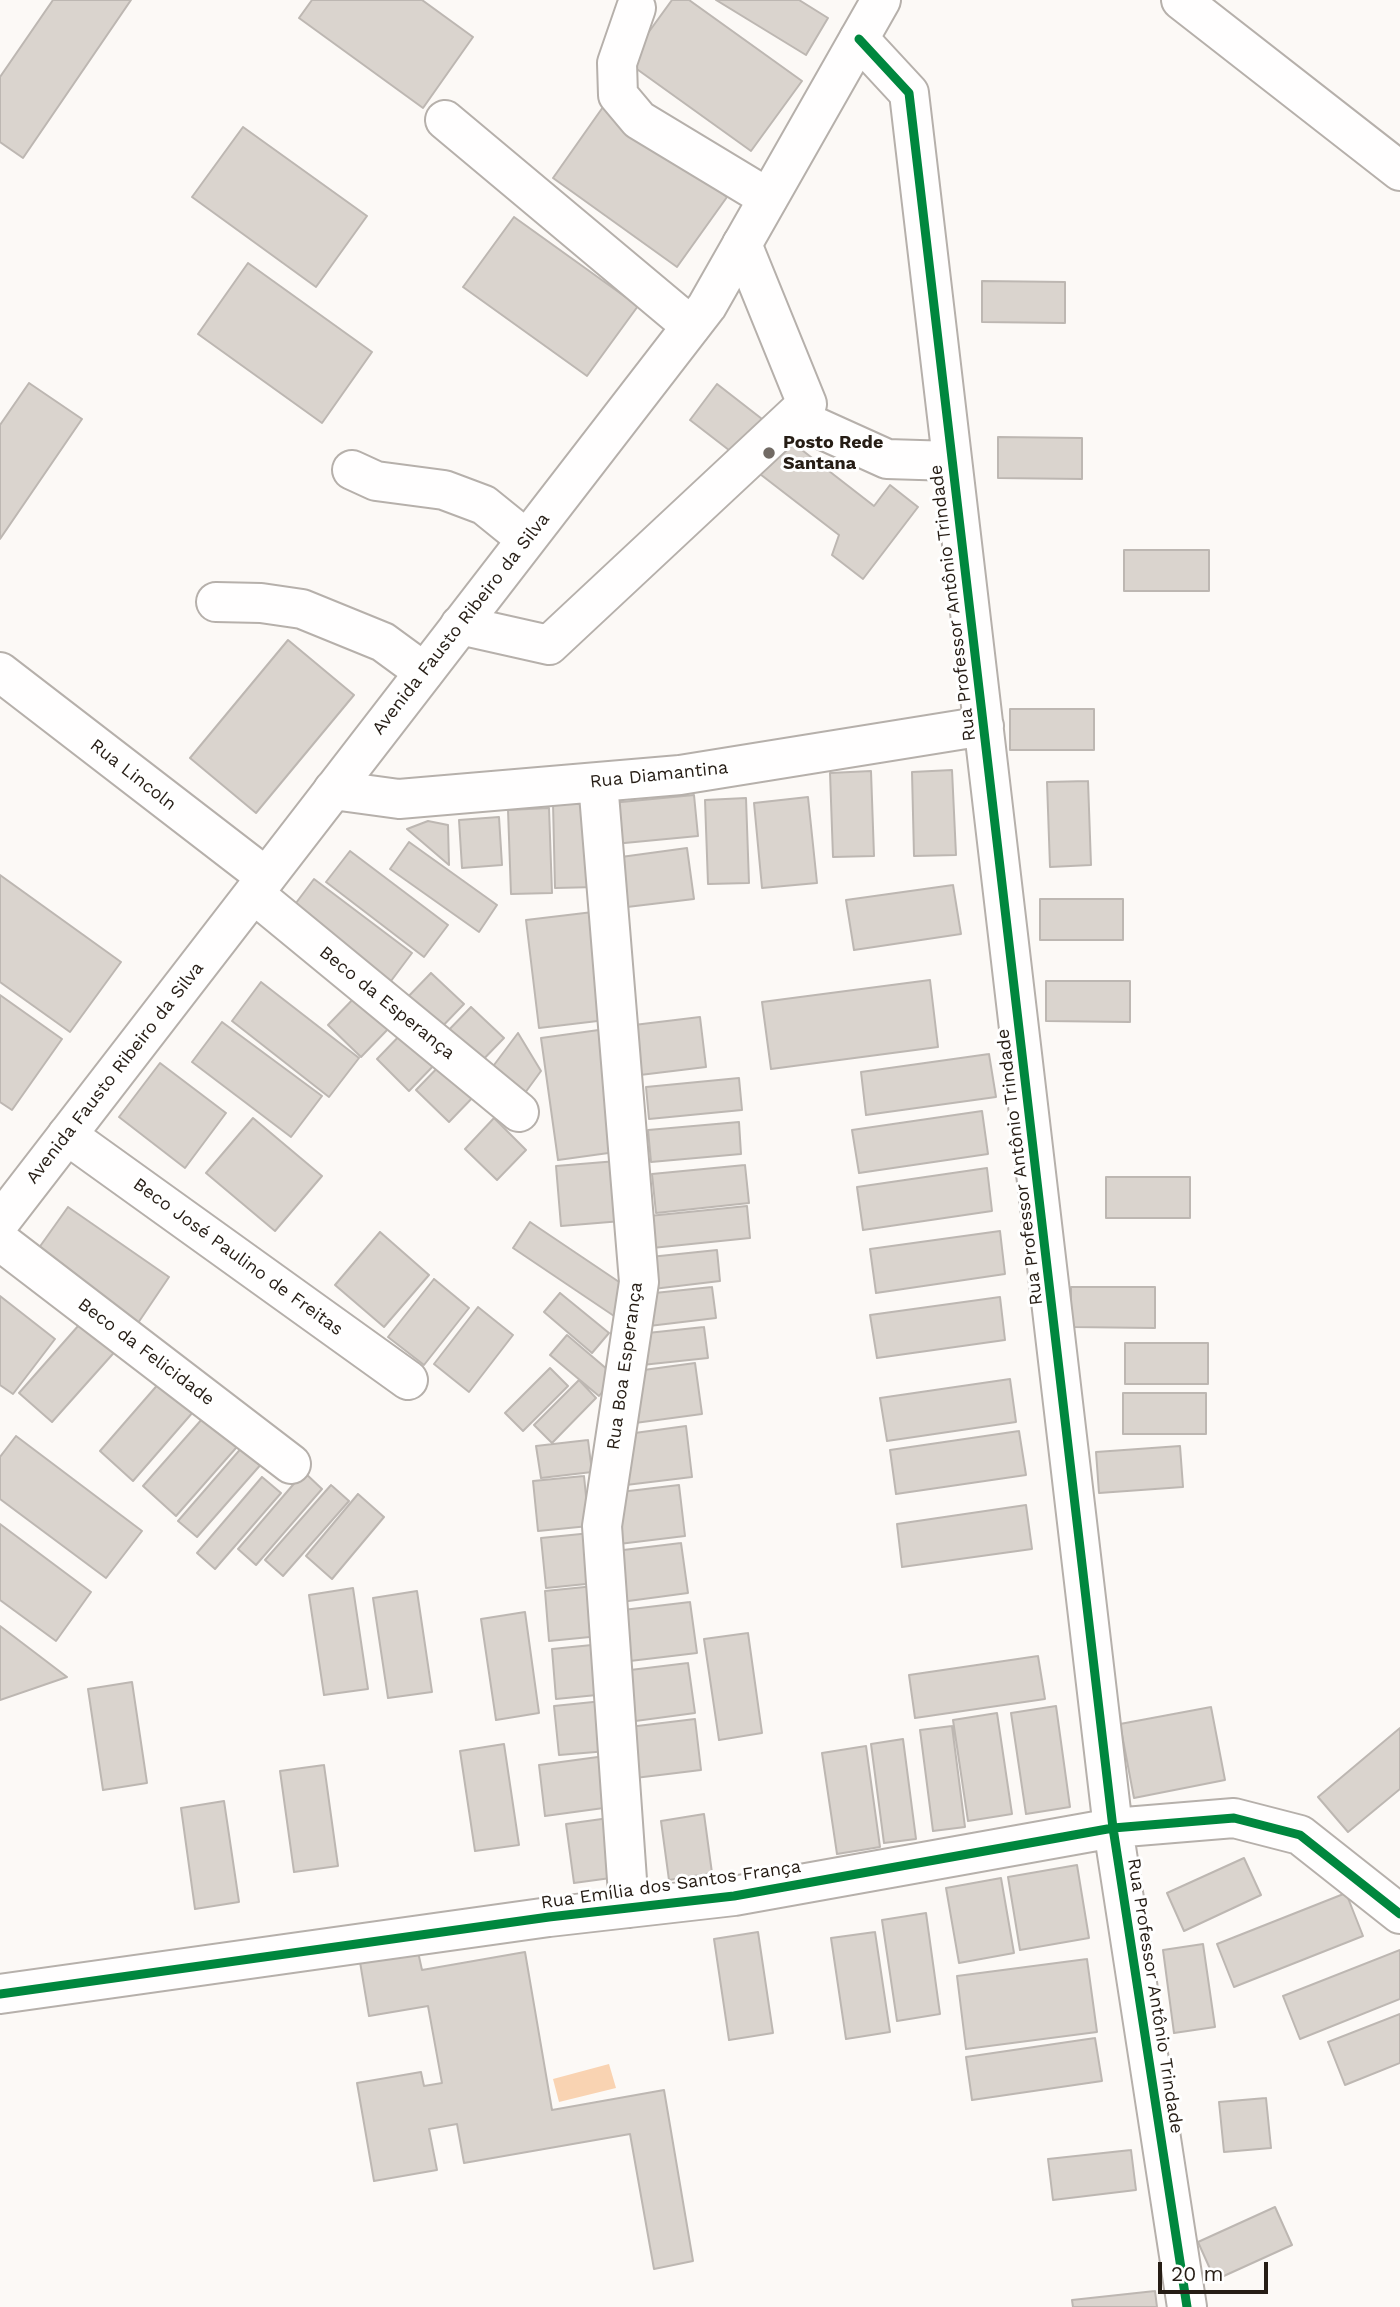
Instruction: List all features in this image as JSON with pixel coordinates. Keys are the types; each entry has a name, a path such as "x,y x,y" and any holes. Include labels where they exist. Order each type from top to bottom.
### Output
{"street":[{"name":"Avenida Fausto Ribeiro da Silva","path":"0,1222 707,306 881,0"},
{"path":"1181,0 1400,170"},
{"path":"636,8 617,63 618,96 639,120 768,198"},
{"name":"Rua Professor Antônio Trindade","path":"859,39 909,93 1113,1828 1187,2307"},
{"path":"445,120 691,326"},
{"path":"460,625 549,645 807,404 742,244"},
{"path":"794,417 887,459 952,461"},
{"path":"352,471 376,481 444,490 484,505 526,540"},
{"path":"216,602 261,603 302,610 383,642 424,672"},
{"name":"Rua Lincoln","path":"0,672 260,886"},
{"name":"Rua Diamantina","path":"333,790 398,799 680,775 984,726"},
{"name":"Rua Boa Esperança","path":"598,782 639,1282 602,1526 629,1908"},
{"name":"Beco da Esperança","path":"260,886 519,1112"},
{"name":"Beco José Paulino de Freitas","path":"67,1135 408,1380"},
{"name":"Beco da Felicidade","path":"0,1241 291,1464"},
{"name":"Rua Emília dos Santos França","path":"0,1994 549,1917 734,1896 1113,1828 1234,1818 1300,1835 1400,1914"}],"shaded area":[{"path":"609,2064 616,2088 559,2102 553,2079"}],"building":[{"path":"53,0 131,0 23,158 0,142 0,77"},
{"path":"312,0 422,0 473,37 423,108 299,18"},
{"path":"672,0 689,0 802,81 751,151 627,62"},
{"path":"716,0 799,0 828,18 806,55"},
{"path":"603,107 727,197 677,267 553,178"},
{"path":"243,127 367,216 316,287 192,197"},
{"path":"514,217 638,306 587,376 463,287"},
{"path":"248,263 372,352 322,423 198,334"},
{"path":"982,281 1065,282 1065,323 982,322"},
{"path":"29,383 82,419 0,539 0,425"},
{"name":"Posto Rede Santana","path":"717,384 874,506 890,485 918,507 863,579 832,555 839,535 690,420"},
{"path":"998,437 1082,438 1082,479 998,478"},
{"path":"1124,550 1209,550 1209,591 1124,591"},
{"path":"288,640 354,695 256,813 190,758"},
{"path":"1010,709 1094,709 1094,750 1010,750"},
{"path":"952,770 956,855 914,856 912,772"},
{"path":"871,771 874,856 833,857 830,773"},
{"path":"1088,781 1091,865 1050,867 1047,782"},
{"path":"694,795 698,836 614,844 611,803"},
{"path":"808,797 817,883 762,888 754,803"},
{"path":"746,798 749,883 708,884 705,800"},
{"path":"593,802 597,887 555,888 553,803"},
{"path":"549,808 552,893 511,894 508,810"},
{"path":"499,817 502,865 462,868 459,820"},
{"path":"428,821 448,825 449,865 407,829"},
{"path":"409,842 497,905 479,932 390,869"},
{"path":"687,848 694,899 627,907 621,857"},
{"path":"350,851 448,925 424,957 326,882"},
{"path":"0,875 121,962 70,1032 0,982"},
{"path":"314,879 412,953 388,985 290,911"},
{"path":"953,885 961,934 854,950 846,900"},
{"path":"1040,899 1123,899 1123,940 1040,940"},
{"path":"593,912 606,1020 539,1028 526,920"},
{"path":"431,973 464,1004 435,1034 403,1002"},
{"path":"930,980 938,1047 771,1069 762,1002"},
{"path":"1046,981 1130,981 1130,1022 1046,1021"},
{"path":"261,982 359,1058 329,1097 232,1021"},
{"path":"0,995 62,1039 12,1110 0,1102"},
{"path":"357,995 390,1027 361,1057 328,1025"},
{"path":"471,1007 504,1038 475,1068 443,1036"},
{"path":"700,1017 706,1067 640,1075 634,1025"},
{"path":"222,1022 322,1096 291,1137 192,1062"},
{"path":"406,1029 438,1061 409,1091 377,1059"},
{"path":"606,1029 623,1151 558,1160 541,1038"},
{"path":"518,1033 541,1071 522,1097 488,1073"},
{"path":"989,1054 996,1097 866,1115 861,1072"},
{"path":"445,1060 478,1092 449,1122 416,1090"},
{"path":"160,1063 226,1113 185,1168 119,1117"},
{"path":"739,1078 742,1110 649,1119 646,1087"},
{"path":"982,1111 988,1154 859,1173 852,1130"},
{"path":"253,1118 322,1176 275,1231 206,1173"},
{"path":"494,1118 526,1150 497,1180 465,1149"},
{"path":"739,1122 741,1154 651,1162 648,1130"},
{"path":"617,1161 622,1221 561,1226 556,1166"},
{"path":"745,1165 749,1203 656,1213 652,1174"},
{"path":"987,1168 992,1211 863,1230 857,1187"},
{"path":"1106,1177 1190,1177 1190,1218 1106,1218"},
{"path":"747,1206 750,1238 652,1248 649,1216"},
{"path":"68,1207 169,1277 138,1323 36,1252"},
{"path":"530,1222 634,1292 617,1318 513,1248"},
{"path":"1000,1231 1005,1274 876,1293 870,1249"},
{"path":"380,1232 429,1275 384,1327 335,1285"},
{"path":"717,1250 720,1281 653,1289 650,1257"},
{"path":"434,1279 469,1308 424,1365 388,1337"},
{"path":"712,1287 716,1318 649,1326 645,1294"},
{"path":"1071,1287 1155,1287 1155,1328 1071,1327"},
{"path":"560,1293 609,1333 592,1353 544,1312"},
{"path":"0,1296 55,1339 13,1394 0,1385"},
{"path":"1000,1297 1005,1340 877,1358 870,1315"},
{"path":"478,1307 513,1335 469,1392 434,1364"},
{"path":"86,1317 119,1347 52,1422 19,1393"},
{"path":"704,1327 708,1358 642,1365 638,1334"},
{"path":"567,1335 615,1376 599,1396 550,1355"},
{"path":"1125,1343 1208,1343 1208,1384 1125,1384"},
{"path":"695,1363 702,1414 635,1423 629,1372"},
{"path":"550,1368 568,1386 523,1431 505,1413"},
{"path":"167,1374 200,1404 133,1481 100,1451"},
{"path":"1010,1379 1016,1422 887,1441 880,1398"},
{"path":"579,1380 596,1398 552,1443 534,1425"},
{"path":"1123,1393 1206,1393 1206,1434 1123,1434"},
{"path":"210,1410 243,1440 176,1516 143,1486"},
{"path":"686,1426 692,1477 626,1485 620,1435"},
{"path":"1019,1431 1026,1475 896,1494 890,1450"},
{"path":"16,1436 142,1531 106,1578 0,1499 0,1457"},
{"path":"588,1440 592,1472 541,1478 536,1446"},
{"path":"244,1445 263,1462 197,1537 178,1521"},
{"path":"1180,1446 1183,1487 1099,1493 1096,1452"},
{"path":"304,1472 322,1489 256,1565 238,1549"},
{"path":"584,1476 589,1526 538,1531 533,1481"},
{"path":"262,1477 281,1493 215,1569 197,1553"},
{"path":"331,1485 349,1501 283,1576 265,1560"},
{"path":"679,1485 685,1536 619,1544 612,1493"},
{"path":"358,1494 384,1517 332,1579 306,1556"},
{"path":"1026,1505 1032,1549 902,1567 897,1524"},
{"path":"0,1524 91,1592 56,1641 0,1600"},
{"path":"591,1533 596,1583 546,1588 541,1538"},
{"path":"681,1543 688,1593 621,1602 615,1551"},
{"path":"595,1586 600,1636 549,1641 545,1591"},
{"path":"353,1588 368,1689 324,1695 309,1595"},
{"path":"417,1591 432,1692 388,1698 373,1598"},
{"path":"690,1602 697,1653 630,1661 623,1610"},
{"path":"525,1612 539,1713 496,1720 481,1619"},
{"path":"0,1626 67,1677 0,1700"},
{"path":"748,1633 762,1733 719,1740 704,1639"},
{"path":"602,1644 607,1694 556,1699 552,1649"},
{"path":"1038,1656 1045,1699 915,1718 909,1675"},
{"path":"688,1663 695,1713 628,1722 622,1671"},
{"path":"132,1682 147,1783 103,1790 88,1689"},
{"path":"603,1701 608,1751 559,1755 554,1706"},
{"path":"1056,1706 1070,1807 1026,1814 1011,1713"},
{"path":"1211,1707 1225,1780 1134,1798 1120,1724"},
{"path":"997,1713 1012,1814 968,1821 953,1720"},
{"path":"695,1719 701,1770 635,1778 629,1727"},
{"path":"952,1726 965,1827 933,1831 920,1730"},
{"path":"1400,1728 1400,1789 1348,1832 1318,1797"},
{"path":"903,1739 916,1839 884,1843 871,1744"},
{"path":"504,1744 519,1845 475,1851 460,1751"},
{"path":"866,1746 880,1847 837,1854 822,1753"},
{"path":"605,1756 611,1807 545,1816 539,1765"},
{"path":"324,1765 338,1866 294,1872 280,1771"},
{"path":"224,1801 239,1902 195,1909 181,1808"},
{"path":"704,1814 712,1873 669,1880 661,1821"},
{"path":"609,1818 618,1877 574,1883 566,1824"},
{"path":"1244,1858 1261,1895 1184,1931 1167,1893"},
{"path":"1077,1865 1089,1938 1020,1950 1008,1877"},
{"path":"1001,1878 1014,1953 959,1963 946,1888"},
{"path":"1346,1893 1363,1936 1234,1987 1217,1944"},
{"path":"926,1913 940,2014 897,2021 882,1920"},
{"path":"758,1932 773,2033 729,2040 714,1939"},
{"path":"875,1932 890,2032 846,2039 831,1938"},
{"path":"1203,1944 1215,2027 1174,2033 1163,1950"},
{"path":"1400,1950 1400,1999 1300,2039 1283,1996"},
{"path":"418,1952 422,1970 525,1952 552,2110 664,2090 693,2261 654,2269 630,2134 464,2163 457,2124 429,2129 437,2170 374,2181 357,2083 421,2072 424,2086 442,2083 428,2006 369,2016 360,1962"},
{"path":"1087,1959 1097,2032 966,2049 957,1976"},
{"path":"1400,2014 1400,2063 1345,2085 1328,2042"},
{"path":"1095,2038 1102,2081 972,2100 966,2057"},
{"path":"1266,2098 1271,2148 1224,2152 1219,2102"},
{"path":"1131,2150 1136,2190 1053,2200 1048,2159"},
{"path":"1275,2207 1292,2245 1215,2280 1198,2242"},
{"path":"1155,2291 1157,2307 1073,2307 1072,2300"}],"cycle path":[{"path":"859,39 909,93 1113,1828 1187,2307"},
{"path":"0,1994 549,1917 734,1896 1113,1828 1234,1818 1300,1835 1400,1914"}],"place":[{"name":"Posto Rede Santana","path":"769,453"}]}
